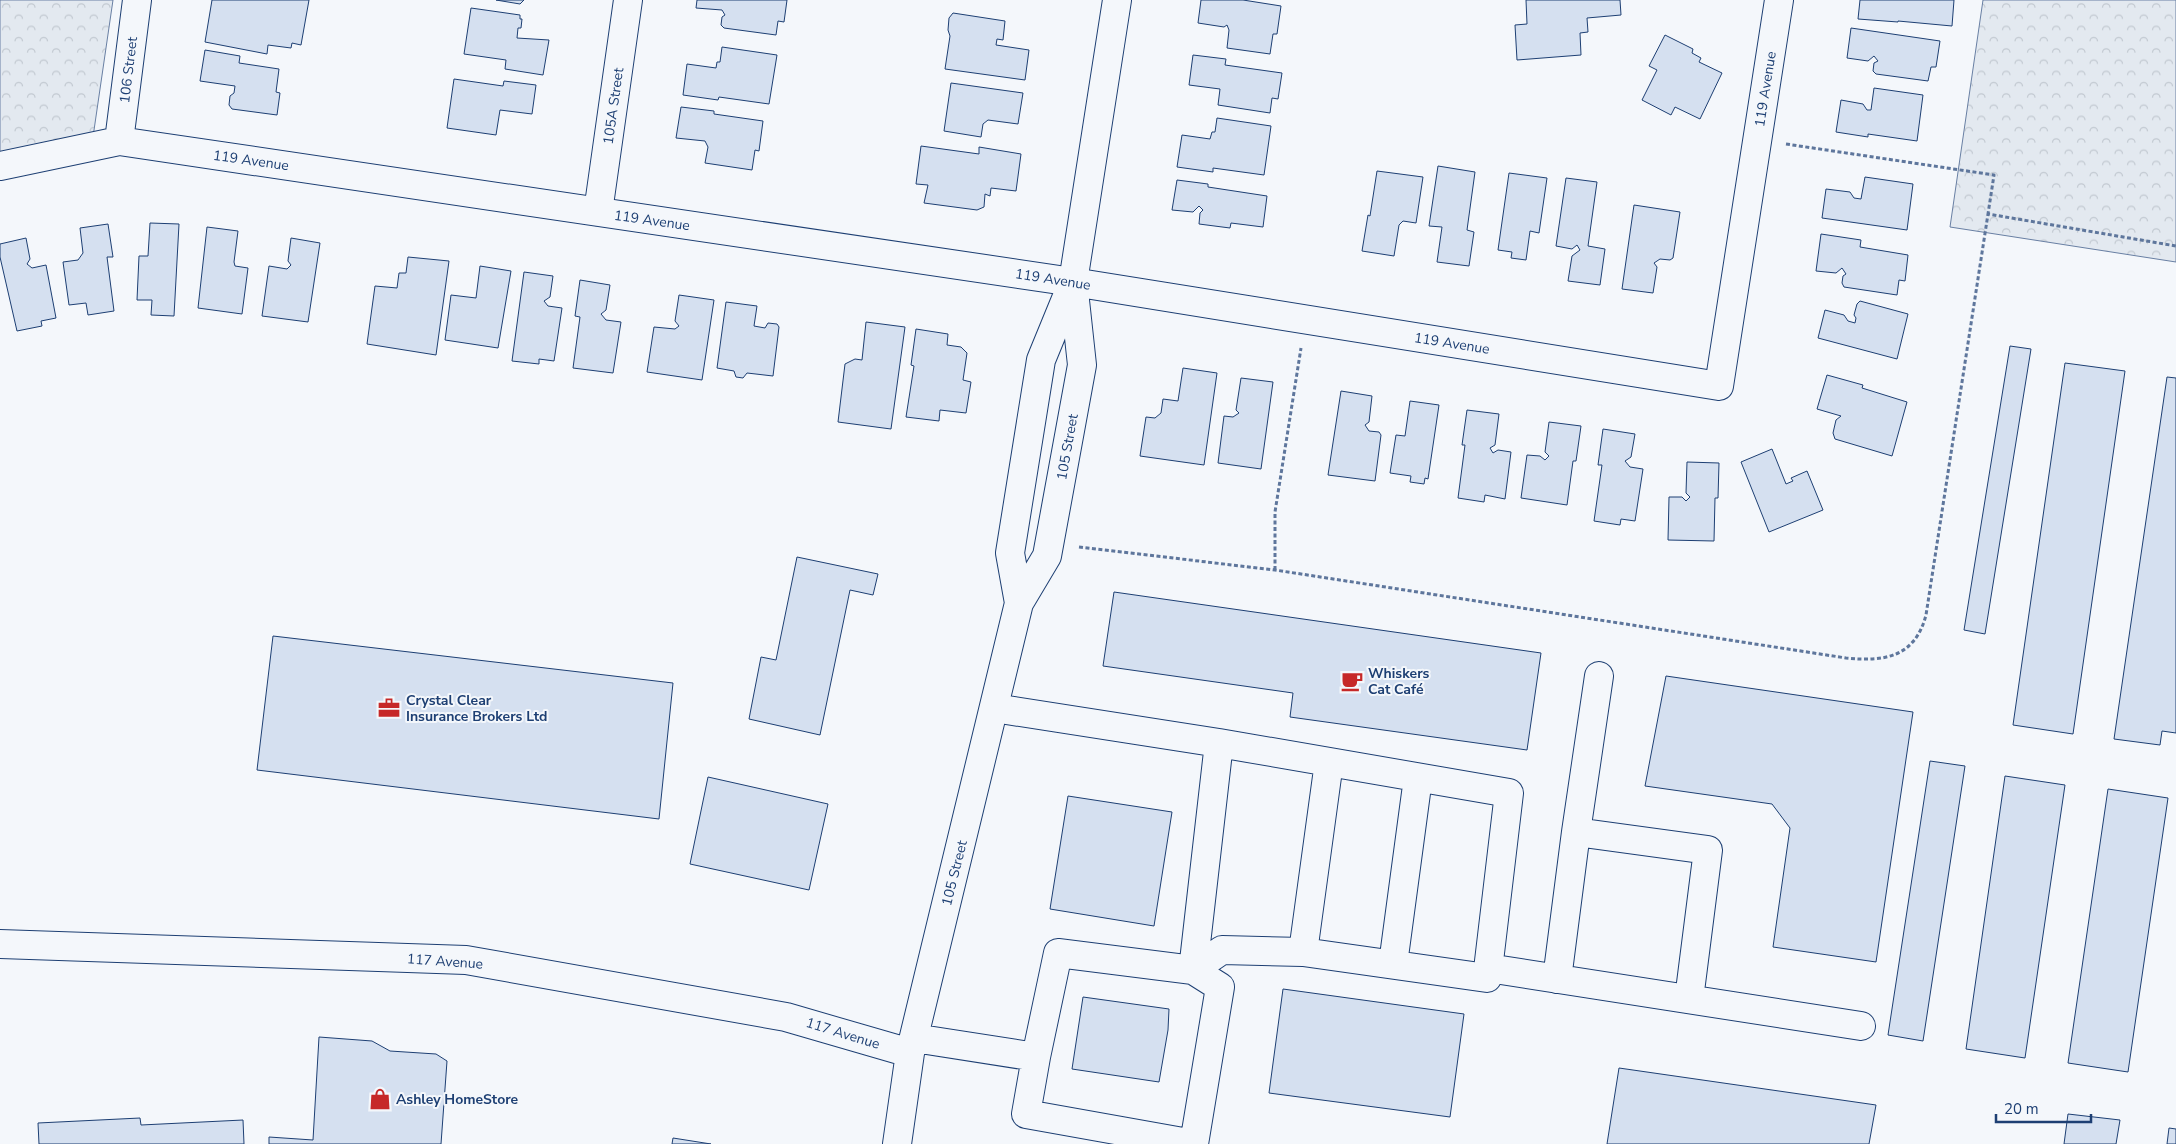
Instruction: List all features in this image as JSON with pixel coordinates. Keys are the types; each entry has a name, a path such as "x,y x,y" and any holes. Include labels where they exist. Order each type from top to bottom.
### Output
{"street":[{"name":"106 Street","path":"119,141 137,0"},
{"name":"105A Street","path":"598,212 628,0"},
{"name":"105 Street","path":"1019,604 1010,553 1041,360 1073,282 1117,0"},
{"name":"119 Avenue","path":"0,166 119,141 1073,282 1719,386 1779,0"},
{"name":"105 Street","path":"897,1144 912,1046 1019,604 1047,556 1082,365 1073,282"},
{"path":"1557,979 1599,676"},
{"path":"994,708 1219,743 1509,793 1486,978 1303,952 1222,950 1193,970"},
{"path":"1193,970 1219,743"},
{"path":"1303,952 1329,762"},
{"path":"1393,964 1418,778"},
{"path":"1576,832 1708,850 1689,999"},
{"name":"117 Avenue","path":"0,944 466,960 786,1017 912,1046 1036,1057"},
{"path":"1058,953 1193,970 1220,987 1195,1144 1162,1142 1026,1114 1036,1057 1058,953"},
{"path":"1488,968 1861,1026"}],"path":[{"path":"1072,546 1275,570 1846,658 1866,660 1891,658 1909,645 1923,628 1926,615 1994,175 1757,140"},
{"path":"1988,214 2176,246"},
{"path":"1275,570 1275,512 1302,345"}],"green space":[{"path":"0,0 113,0 93,137 0,156"},
{"path":"1983,0 2176,0 2176,262 1950,227"}],"building":[{"path":"212,0 309,0 301,45 292,43 291,48 268,45 267,54 205,42"},
{"path":"496,0 524,0 520,4"},
{"path":"697,0 787,0 784,22 778,21 776,35 724,28 721,25 722,17 725,15 722,10 696,8"},
{"path":"1201,0 1243,0 1281,6 1277,34 1273,34 1270,54 1227,48 1229,30 1227,25 1224,27 1198,23"},
{"path":"1526,0 1620,0 1621,15 1587,18 1588,32 1580,33 1581,55 1517,60 1515,25 1527,24"},
{"path":"1860,0 1954,0 1952,26 1858,19"},
{"path":"471,8 520,15 520,19 522,19 521,28 518,28 517,38 549,40 543,75 505,69 506,60 464,54"},
{"path":"953,13 1005,21 1003,40 997,39 996,45 1029,50 1025,80 945,69 950,36 948,30 949,18"},
{"path":"1851,28 1940,41 1936,67 1931,67 1928,81 1876,74 1873,71 1874,63 1878,61 1874,56 1868,61 1847,58"},
{"path":"1665,35 1693,49 1692,53 1701,58 1699,62 1722,73 1700,119 1675,107 1671,115 1642,100 1657,70 1649,66"},
{"path":"722,47 777,55 769,104 719,97 718,100 683,95 687,64 716,68 717,62 720,62"},
{"path":"205,50 240,56 239,63 279,69 276,92 280,93 277,115 232,109 229,105 230,96 234,93 235,86 200,81"},
{"path":"1193,55 1226,59 1225,65 1282,73 1278,99 1272,98 1270,113 1218,105 1220,89 1189,85"},
{"path":"454,79 503,86 504,81 536,85 532,114 500,110 496,135 447,128"},
{"path":"951,83 1023,93 1018,124 988,120 983,124 981,137 944,131"},
{"path":"1874,88 1923,95 1917,141 1868,134 1868,137 1836,132 1841,100 1863,104 1867,110 1871,110"},
{"path":"681,107 714,111 714,114 763,121 759,151 755,150 752,170 705,163 708,147 705,141 676,138"},
{"path":"1217,118 1271,126 1264,175 1213,168 1213,172 1177,167 1182,135 1210,139 1212,132 1215,132"},
{"path":"921,146 979,154 979,147 1021,154 1016,191 991,188 990,196 985,194 984,207 977,210 924,203 928,185 916,184"},
{"path":"1438,166 1475,172 1467,230 1474,232 1469,266 1437,262 1442,227 1429,226"},
{"path":"1377,171 1423,177 1416,223 1403,221 1399,225 1394,256 1362,251"},
{"path":"1509,173 1547,178 1539,233 1530,231 1526,260 1511,258 1512,252 1498,250"},
{"path":"1865,177 1913,184 1907,230 1822,218 1826,189 1850,192 1854,198 1861,199"},
{"path":"1566,178 1597,182 1588,246 1605,249 1600,285 1568,281 1572,256 1580,250 1577,245 1572,249 1556,246"},
{"path":"1177,180 1267,196 1263,227 1231,223 1230,228 1199,224 1200,213 1203,210 1199,206 1193,212 1172,210"},
{"path":"1634,205 1680,212 1673,258 1670,260 1660,259 1654,263 1657,267 1653,293 1622,289"},
{"path":"150,223 179,224 174,316 151,315 152,300 137,300 139,256 148,256"},
{"path":"108,224 113,257 107,257 114,311 88,315 86,303 69,305 63,262 78,260 83,253 80,228"},
{"path":"207,227 238,231 235,266 248,268 242,314 198,308"},
{"path":"1821,234 1861,240 1860,247 1908,255 1905,281 1899,280 1897,295 1844,287 1842,283 1843,276 1846,274 1842,268 1836,273 1816,271"},
{"path":"26,238 30,259 27,264 32,268 46,265 56,318 41,321 42,326 17,331 0,257 0,244"},
{"path":"291,238 320,243 308,322 262,316 269,266 287,269 291,265 288,261"},
{"path":"408,257 449,261 436,355 367,344 375,286 397,288 399,273 406,273"},
{"path":"480,266 511,271 498,348 445,340 451,295 476,298"},
{"path":"524,272 553,276 550,297 544,301 548,306 562,308 554,361 539,359 539,364 512,361"},
{"path":"580,280 610,285 606,310 601,314 606,320 621,322 613,373 573,368 580,317 575,316"},
{"path":"679,295 714,300 702,380 647,372 654,327 675,329 679,326 675,321"},
{"path":"1860,301 1908,314 1897,359 1818,338 1825,310 1844,315 1848,321 1855,323 1856,318 1854,315 1857,304"},
{"path":"726,302 757,306 754,326 765,328 768,323 777,324 779,327 773,376 747,373 743,378 736,377 734,371 717,368"},
{"path":"866,322 905,327 891,429 838,422 845,364 855,359 862,360"},
{"path":"916,329 948,334 947,345 961,347 967,353 963,380 971,382 966,413 940,410 939,421 906,417 914,366 911,365"},
{"path":"2010,346 2031,349 1985,634 1964,630"},
{"path":"2065,363 2125,371 2073,734 2013,725"},
{"path":"1183,368 1217,373 1204,465 1140,456 1146,417 1155,418 1161,413 1163,399 1178,401"},
{"path":"1827,375 1863,385 1862,388 1907,402 1892,456 1835,439 1833,433 1836,420 1841,416 1817,409"},
{"path":"2167,377 2176,378 2176,733 2162,731 2160,745 2114,739"},
{"path":"1241,378 1273,382 1261,469 1218,463 1224,416 1233,417 1239,413 1236,410"},
{"path":"1341,391 1372,396 1369,422 1365,425 1369,431 1379,432 1381,435 1375,481 1328,475"},
{"path":"1410,401 1439,405 1428,479 1425,478 1424,484 1410,482 1411,476 1390,473 1396,435 1405,436"},
{"path":"1467,410 1499,414 1495,445 1490,448 1493,453 1498,450 1511,452 1505,499 1485,495 1484,502 1458,498 1465,445 1462,445"},
{"path":"1549,422 1581,426 1576,461 1573,461 1567,505 1521,498 1527,455 1540,456 1545,460 1549,456 1545,452"},
{"path":"1603,429 1635,434 1631,457 1625,461 1630,467 1643,469 1635,521 1621,519 1620,525 1594,521 1602,465 1598,465"},
{"path":"1772,449 1786,484 1793,481 1791,478 1807,471 1823,510 1769,532 1741,462"},
{"path":"1687,462 1719,463 1718,498 1715,498 1714,541 1668,540 1669,497 1682,497 1686,501 1690,497 1686,493"},
{"path":"797,557 878,574 873,595 850,590 820,735 749,719 761,657 776,660"},
{"path":"1114,592 1541,653 1527,750 1290,717 1293,693 1103,666"},
{"path":"273,636 673,683 659,819 257,770"},
{"path":"1666,676 1913,712 1876,962 1773,947 1790,828 1772,804 1645,786"},
{"path":"1930,761 1965,766 1923,1041 1888,1035"},
{"path":"2005,776 2065,785 2025,1058 1966,1049"},
{"path":"708,777 828,804 809,890 690,864"},
{"path":"2108,789 2168,798 2128,1072 2068,1063"},
{"path":"1068,796 1172,812 1154,926 1050,909"},
{"path":"1283,989 1464,1014 1450,1117 1269,1093"},
{"path":"1083,997 1169,1009 1168,1030 1159,1082 1072,1069"},
{"name":"Ashley HomeStore","path":"319,1037 372,1041 390,1051 436,1054 447,1061 441,1144 269,1144 269,1137 313,1140"},
{"path":"1619,1068 1876,1105 1869,1144 1607,1144"},
{"path":"2068,1114 2120,1120 2116,1144 2064,1144"},
{"path":"140,1118 141,1125 243,1120 244,1144 39,1144 38,1123"},
{"path":"2169,1128 2176,1129 2176,1144 2167,1144"},
{"path":"673,1138 711,1144 672,1144"}],"place":[{"name":"Whiskers Cat Café","path":"1352,681"},
{"name":"Crystal Clear Insurance Brokers Ltd","path":"389,708"},
{"name":"Ashley HomeStore","path":"380,1099"}]}
